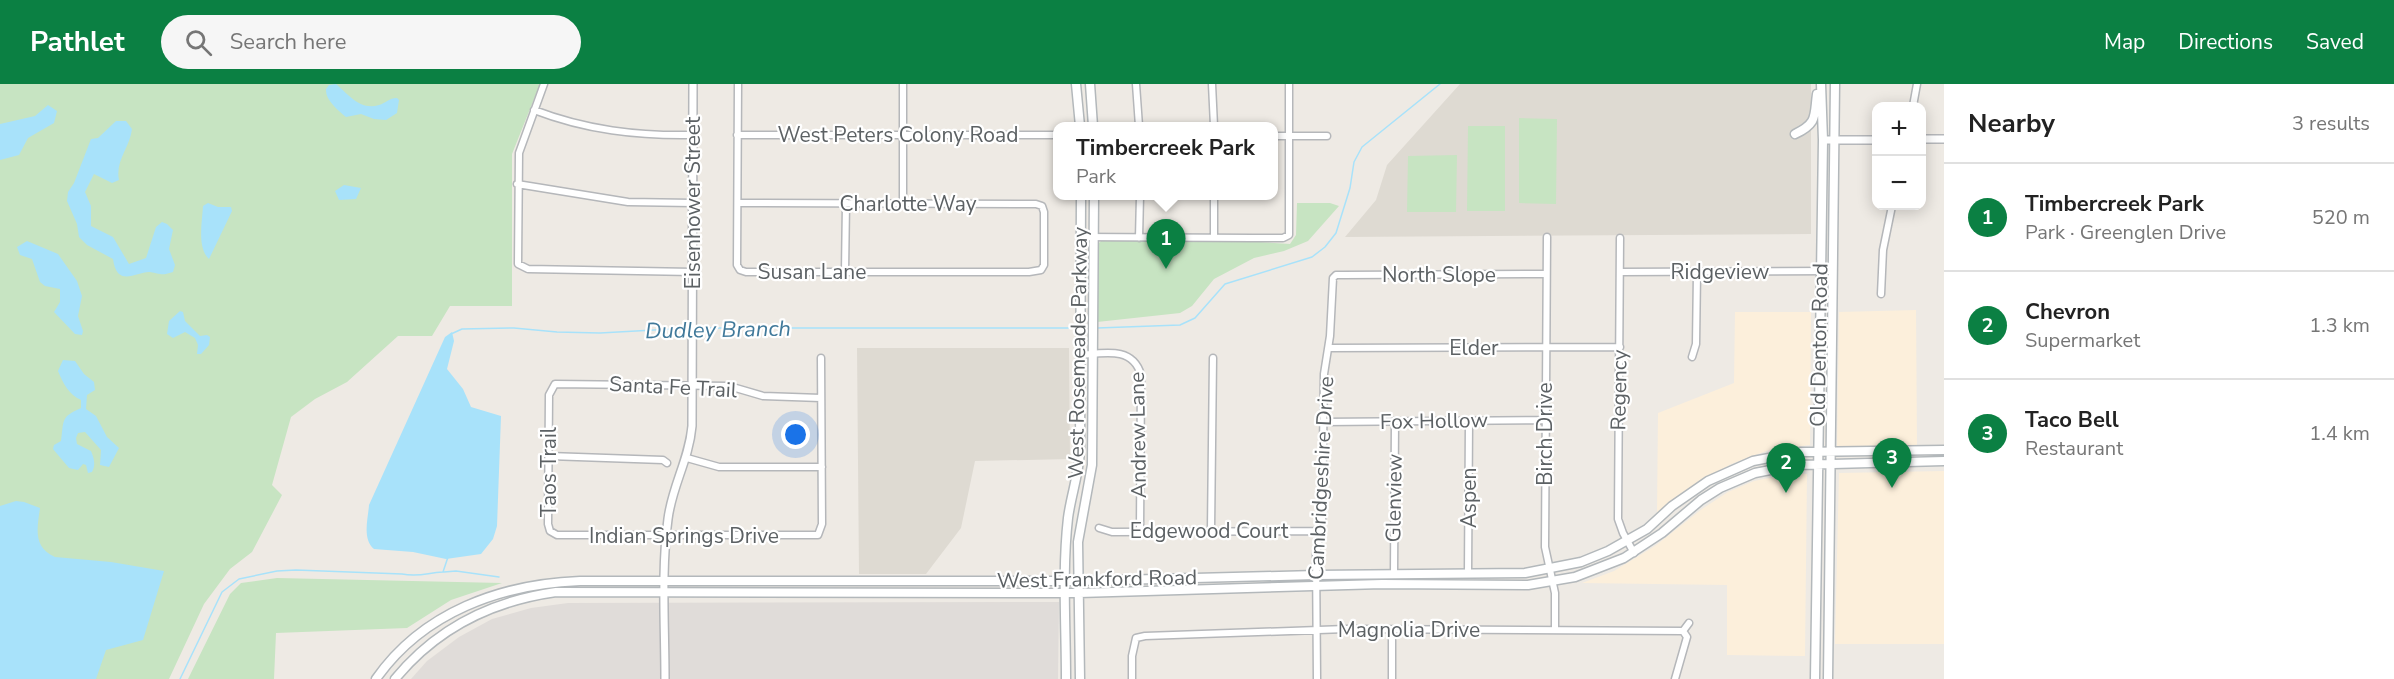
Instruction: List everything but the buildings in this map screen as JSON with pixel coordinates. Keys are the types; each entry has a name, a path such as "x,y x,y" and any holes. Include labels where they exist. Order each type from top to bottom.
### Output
{"main road":[{"path":"1076,84 1080,122"},
{"path":"1090,84 1094,122"},
{"name":"Old Denton Road","path":"1828,679 1834,84"},
{"path":"1795,134 1812,123 1817,92 1821,85"},
{"name":"Old Denton Road","path":"1815,679 1823,140 1821,85"},
{"name":"West Rosemeade Parkway","path":"1066,679 1065,593 1068,518 1078,479 1079,458 1081,200"},
{"name":"West Rosemeade Parkway","path":"1080,679 1078,581 1080,524 1092,465 1094,200"},
{"path":"1819,343 1832,343"},
{"name":"West Frankford Road","path":"376,679 396,656 426,629 456,610 482,599 525,586 558,582 666,580 1078,581 1316,575 1512,574 1581,562 1628,541 1647,529 1696,489 1728,471 1753,461 1776,456 1830,451 1944,450"},
{"path":"1911,462 1912,451"},
{"name":"West Frankford Road","path":"395,679 415,656 451,628 503,603 556,592 1079,593 1316,586 1513,586 1553,582 1594,571 1634,553 1701,500 1734,481 1770,469 1818,464 1944,461"},
{"path":"1816,604 1829,604"}],"street":[{"path":"544,84 519,153 518,264 528,269 693,272"},
{"name":"Eisenhower Street","path":"665,679 666,536 672,500 687,458 692,426 693,84"},
{"name":"Susan Lane","path":"738,84 737,265 740,270 746,272 1036,272 1044,265 1044,242"},
{"path":"903,84 903,204"},
{"path":"1136,84 1139,122"},
{"path":"1212,84 1214,122"},
{"path":"1080,237 1283,238 1288,235 1289,84"},
{"path":"1914,102 1917,84"},
{"path":"534,110 568,122 610,132 693,135"},
{"name":"West Peters Colony Road","path":"737,135 1053,135"},
{"path":"1278,136 1328,136"},
{"path":"1926,140 1944,139"},
{"path":"1823,140 1872,140"},
{"path":"517,184 628,202 693,203"},
{"path":"1139,238 1140,200"},
{"path":"1214,200 1214,238"},
{"name":"Charlotte Way","path":"738,203 1036,204 1042,206 1044,212 1044,242"},
{"path":"845,272 846,203"},
{"path":"1881,294 1883,250 1891,210"},
{"name":"Birch Drive","path":"1547,237 1545,547 1555,593 1555,630"},
{"name":"Regency","path":"1620,238 1618,519 1634,553"},
{"name":"Ridgeview","path":"1620,272 1833,271"},
{"path":"1692,357 1696,344 1697,273"},
{"name":"North Slope","path":"1333,278 1336,275 1546,274"},
{"name":"Cambridgeshire Drive","path":"1317,679 1316,554 1320,531 1324,374 1329,348 1333,278"},
{"name":"Elder","path":"1329,348 1620,347"},
{"name":"Andrew Lane","path":"1080,351 1093,350 1127,355 1136,361 1141,375 1140,531"},
{"path":"687,458 719,467 822,467 821,358"},
{"path":"1211,530 1213,358"},
{"name":"Santa Fe Trail","path":"549,412 549,395 555,384 693,384 736,387 771,397 821,398"},
{"name":"Taos Trail","path":"549,412 548,524 550,531"},
{"name":"Fox Hollow","path":"1322,422 1545,420"},
{"name":"Aspen","path":"1468,574 1469,421"},
{"name":"Glenview","path":"1394,574 1395,422"},
{"path":"549,456 663,460 667,463"},
{"name":"Indian Springs Drive","path":"550,531 557,535 818,535 822,524 822,467"},
{"name":"Edgewood Court","path":"1099,528 1112,532 1320,531"},
{"path":"1675,679 1687,637 1683,631 1689,623"},
{"name":"Magnolia Drive","path":"1136,638 1317,630 1683,631"},
{"path":"1392,630 1392,679"},
{"path":"1129,632 1136,638 1132,656 1132,679"}],"shaded area":[{"path":"1460,84 1811,84 1811,234 1345,237 1376,200 1387,165"},
{"path":"1916,310 1917,446 1837,447 1839,312"},
{"path":"1735,312 1811,312 1810,445 1769,450 1731,464 1689,488 1657,516 1658,413 1734,383"},
{"path":"857,348 1069,348 1070,459 975,461 961,528 926,574 859,574"},
{"path":"1944,471 1944,644 1835,644 1839,473"},
{"path":"1788,474 1807,474 1805,656 1727,655 1727,585 1582,583 1614,571 1655,546 1728,492 1754,481"},
{"path":"1059,602 1058,679 411,679 427,661 459,637 492,619 531,608 568,603"}],"green space":[{"path":"0,84 540,84 512,154 512,306 450,306 432,336 398,336 347,382 315,399 291,417 272,485 282,495 252,552 230,569 204,604 169,679 0,679"},
{"path":"1519,118 1557,119 1556,204 1519,203"},
{"path":"1468,126 1505,126 1505,211 1467,211"},
{"path":"1457,155 1456,212 1407,212 1408,156"},
{"path":"1297,203 1330,203 1339,206 1308,241 1284,251 1254,258 1214,279 1192,306 1180,313 1097,322 1098,244 1101,241 1245,241 1290,244 1296,235"},
{"path":"277,578 502,583 451,600 407,628 276,633 274,679 188,679 230,594 241,583"}],"water":[{"path":"336,84 360,104 366,106 379,105 397,98 399,100 397,113 386,120 374,119 361,114 346,117 326,93 329,85"},
{"path":"48,105 57,111 54,123 28,138 19,155 0,160 0,124 35,116"},
{"path":"116,121 126,121 132,129 131,136 119,167 119,180 112,183 94,174 85,192 91,206 91,226 113,237 129,264 146,258 156,227 162,222 167,224 173,230 169,249 175,265 173,272 163,274 145,272 123,276 115,268 113,259 87,245 79,237 77,224 67,201 68,192 74,183 91,139 98,138"},
{"path":"344,185 361,188 356,199 339,200 335,191"},
{"path":"208,203 218,207 231,207 232,211 209,259 203,248 201,234 203,206"},
{"path":"27,241 58,254 77,281 82,296 78,316 83,331 82,335 75,334 54,312 60,302 60,289 45,286 40,282 32,259 20,255 17,247"},
{"path":"180,311 183,312 185,321 200,336 210,337 209,345 201,354 197,354 198,345 195,338 185,332 173,338 167,334 169,321"},
{"path":"452,332 454,341 447,369 463,389 471,407 501,416 497,526 493,539 481,554 446,559 413,552 374,549 370,545 367,534 369,505 445,337"},
{"path":"63,360 75,361 84,374 94,382 95,390 87,395 86,409 96,416 107,437 119,448 109,467 100,465 101,450 85,432 78,433 77,444 91,451 94,462 92,472 88,473 86,465 83,464 78,470 69,468 53,449 54,445 61,441 66,417 81,408 81,400 70,392 58,371"},
{"path":"16,501 40,508 38,537 43,548 55,557 111,562 164,571 143,640 106,650 96,679 0,679 0,506"}],"waterway":[{"name":"Dudley Branch","path":"1097,328 1180,325 1195,318 1225,284 1312,257 1325,247 1336,233 1350,188 1354,162 1362,147 1440,84"},
{"name":"Dudley Branch","path":"451,334 462,329 514,328 600,333 690,328"},
{"name":"Dudley Branch","path":"695,328 1077,328"},
{"name":"Dudley Branch","path":"180,679 222,592 239,579 277,571 296,570 423,575 443,572 448,557"},
{"path":"444,572 456,571 499,577"}],"place":[{"name":"Timbercreek Park","path":"1166,269"},
{"name":"Taco Bell","path":"1892,488"},
{"name":"Chevron","path":"1786,493"}]}
